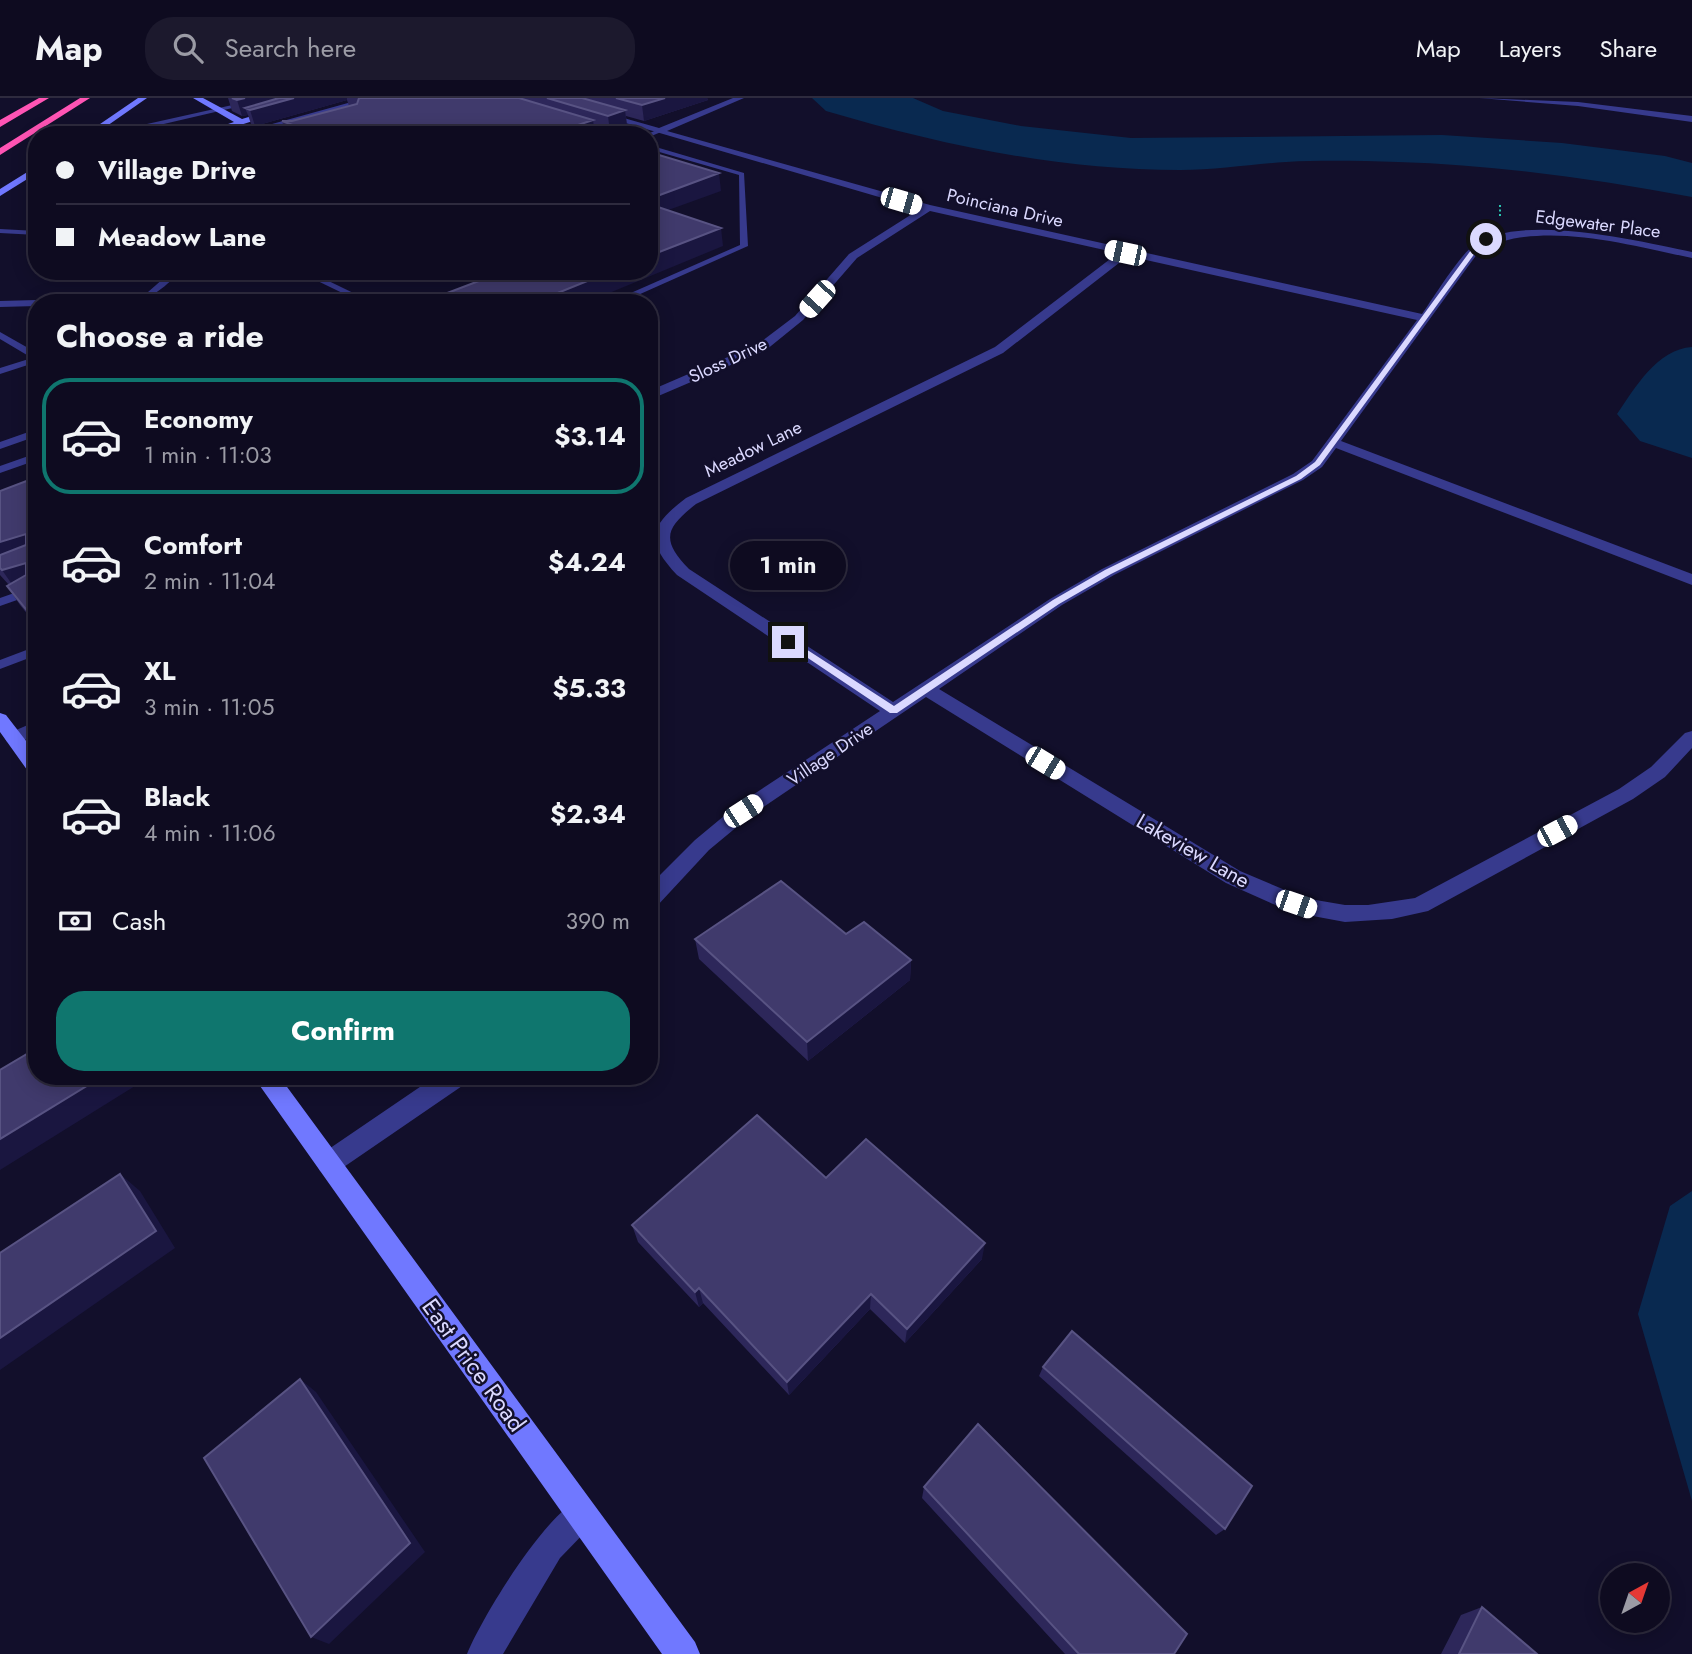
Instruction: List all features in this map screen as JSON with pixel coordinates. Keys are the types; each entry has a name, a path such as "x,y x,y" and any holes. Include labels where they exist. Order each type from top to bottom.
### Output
{"highway":[{"path":"16,115 37,98"},
{"path":"0,124 44,98"},
{"path":"40,126 86,98"},
{"path":"49,120 94,98"},
{"path":"0,152 28,134"}],"main road":[{"path":"102,126 144,98"},
{"path":"197,98 241,122"},
{"path":"228,126 320,98"},
{"path":"0,195 28,175"},
{"path":"0,195 28,187"},
{"path":"0,719 28,757"},
{"name":"East Price Road","path":"272,1085 683,1654"}],"street":[{"name":"Poinciana Drive","path":"544,98 642,126"},
{"path":"659,131 740,98"},
{"path":"1483,98 1565,103 1692,119"},
{"name":"Poinciana Drive","path":"659,131 928,208 1424,318"},
{"name":"Sloss Drive","path":"658,392 762,347 799,318 858,251 928,208"},
{"name":"Edgewater Place","path":"1500,235 1559,234 1692,255"},
{"name":"Village Drive","path":"658,891 702,845 743,811 1056,602 1108,572 1298,477 1317,464 1476,248 1486,239 1500,235"},
{"name":"Meadow Lane","path":"894,711 683,572 664,554 661,543 663,528 674,514 691,501 999,350 1037,324 1125,253"},
{"path":"1334,443 1692,580"},
{"name":"Lakeview Lane","path":"926,690 1233,877 1276,898 1317,911 1354,916 1387,913 1420,905 1626,794 1658,772 1692,737"},
{"path":"14,738 28,731"},
{"path":"329,1163 443,1085"},
{"path":"484,1654 549,1547 580,1515"}],"lane":[{"path":"231,98 243,104"},
{"path":"147,126 272,98"},
{"path":"269,126 373,98"},
{"path":"334,108 346,112"},
{"path":"241,122 248,126"},
{"path":"570,124 577,126"},
{"path":"633,294 744,246 742,174 658,150"},
{"path":"0,231 28,233"},
{"path":"151,294 167,280"},
{"path":"320,280 351,294"},
{"path":"0,304 28,303"},
{"path":"3,340 28,353"},
{"path":"0,371 28,361"},
{"path":"0,446 28,435"},
{"path":"0,470 28,460"},
{"path":"0,602 28,592"},
{"path":"0,665 28,654"}],"water":[{"path":"812,98 913,98 943,111 1021,126 1131,138 1442,135 1562,143 1665,156 1692,163 1692,197 1545,174 1435,164 1314,161 1180,170 1090,166 1001,153 913,135 826,111"},
{"path":"1692,347 1692,458 1640,441 1617,414 1639,382 1658,362 1679,349"},
{"path":"1692,1191 1692,1501 1638,1314 1670,1206"}],"building":[{"path":"279,98 294,98 250,110 245,108"},
{"path":"359,98 519,98 593,120 575,126 295,126 282,121 292,121 357,104"},
{"path":"547,98 582,98 625,110 608,116"},
{"path":"616,98 665,98 642,105"},
{"path":"658,155 719,173 658,196"},
{"path":"658,207 721,228 658,252"},
{"path":"481,280 590,280 555,294 445,294"},
{"path":"28,480 28,612 7,586 26,575 26,563 2,570 0,568 0,555 26,545 26,534 0,542 0,491"},
{"path":"781,881 846,934 864,922 911,960 807,1042 695,939"},
{"path":"28,1053 28,1085 88,1085 0,1139 0,1070"},
{"path":"757,1115 826,1178 866,1139 985,1243 907,1329 871,1294 787,1382 699,1288 695,1292 632,1225"},
{"path":"120,1174 156,1231 0,1338 0,1253"},
{"path":"1072,1331 1252,1486 1225,1529 1043,1367"},
{"path":"300,1379 410,1543 311,1637 204,1458"},
{"path":"978,1424 1187,1634 1174,1654 1079,1654 924,1487"},
{"path":"1482,1607 1537,1654 1459,1654"}],"route":[{"path":"788,642 894,711 1056,602 1108,572 1298,477 1317,464 1476,248 1486,239"}]}
